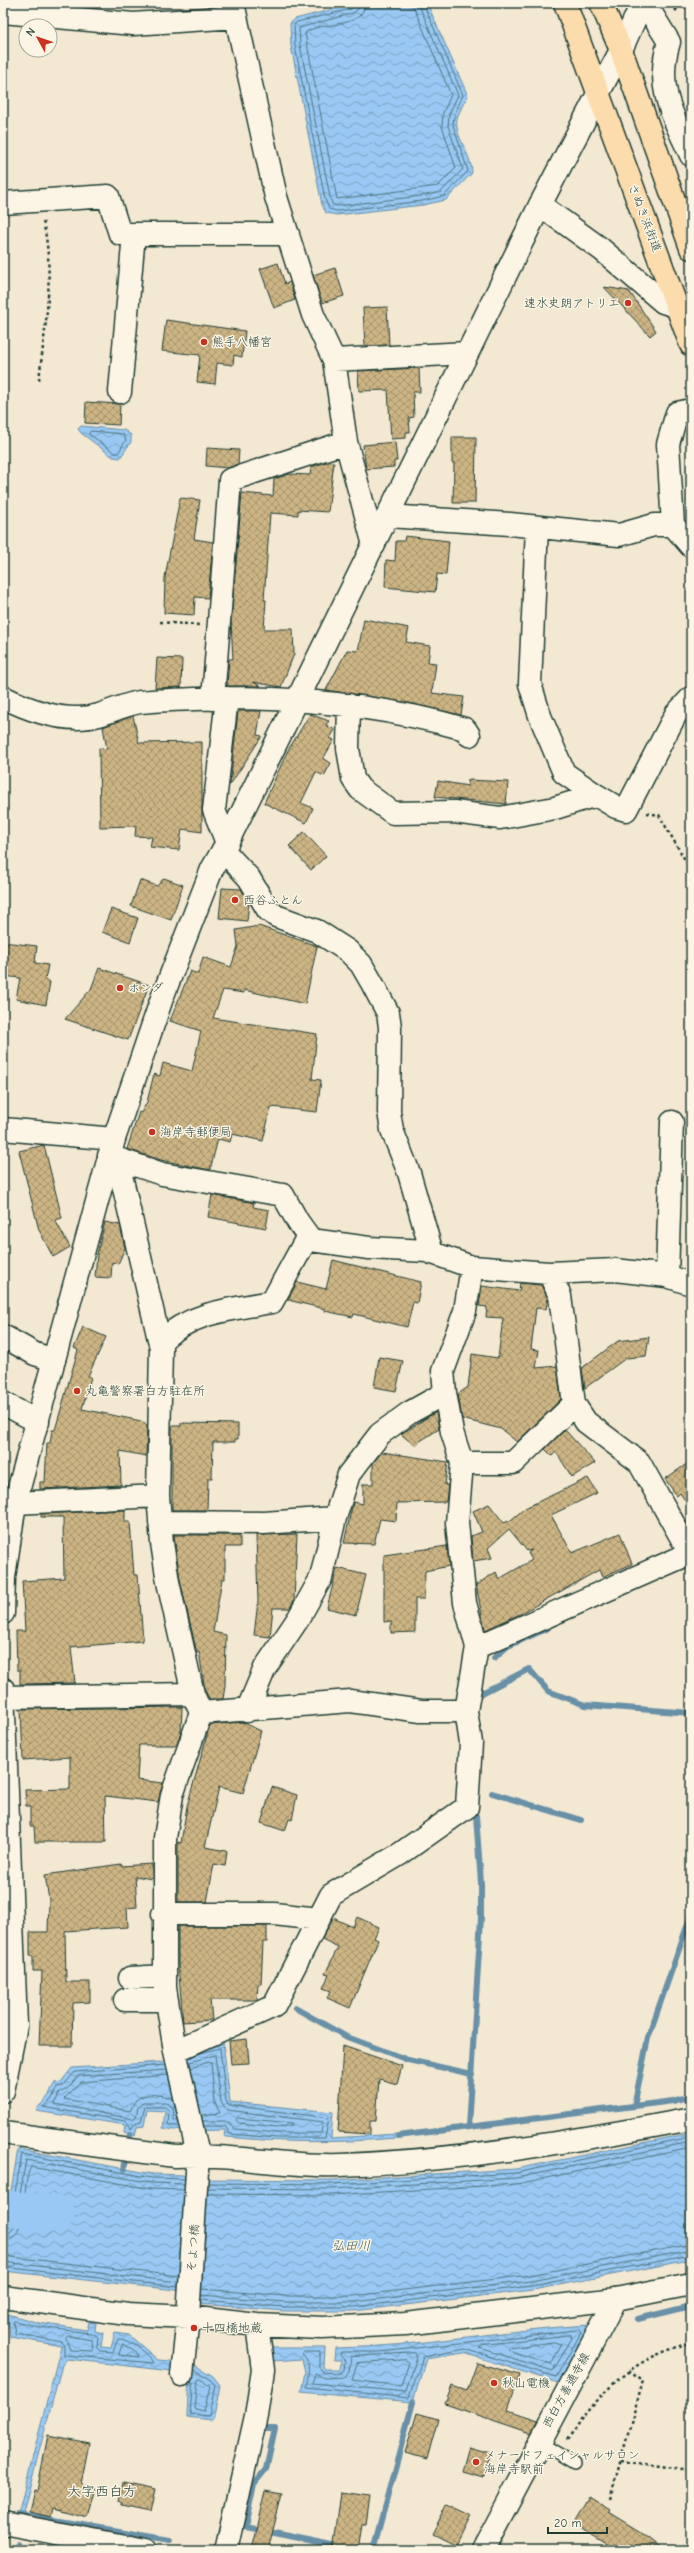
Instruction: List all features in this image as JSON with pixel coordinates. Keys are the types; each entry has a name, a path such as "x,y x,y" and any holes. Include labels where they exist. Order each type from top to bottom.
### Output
{"main road":[{"name":"さぬき浜街道","path":"565,3 691,345"},
{"path":"601,3 621,50 691,248"}],"street":[{"path":"3,1613 4,1577 10,1514 38,1422 111,1148 162,998 212,869 298,700 540,205 621,50 642,3"},
{"path":"645,3 669,42 663,61 664,94 691,155"},
{"path":"3,12 133,24 234,10 276,196 313,315 334,360 346,442 374,545"},
{"path":"3,203 108,196 120,234 288,234"},
{"path":"540,205 601,250 663,302 678,307"},
{"path":"120,392 134,234"},
{"path":"334,360 468,353"},
{"path":"691,410 677,413 668,444 673,525 691,546"},
{"path":"346,442 230,480 219,626 220,699 214,810 225,846 249,878 268,910 276,916 316,931 348,951 361,964 388,1013 388,1112 392,1130 409,1173 432,1253"},
{"path":"388,516 537,527 619,535 654,525 673,525"},
{"path":"537,527 530,684 540,716 564,773 616,807 626,810 676,714 691,698"},
{"path":"3,697 21,706 74,720 98,715 138,702 220,699 298,700 349,706 443,723 464,729 469,735"},
{"path":"349,706 348,748 353,779 360,790 393,813 454,812 500,818 555,808 596,795"},
{"path":"667,1276 672,1122"},
{"path":"4,1124 111,1148 162,1174 283,1195 298,1222 311,1240 368,1248 432,1253 472,1267 549,1273 615,1270 667,1276 691,1284"},
{"path":"111,1148 120,1171 160,1342 158,1496 160,1522 168,1582 197,1703"},
{"path":"160,1342 178,1327 201,1315 272,1302 308,1236"},
{"path":"175,2051 274,2006 331,1896 400,1854 467,1806 472,1743 466,1711 477,1647 465,1603 457,1523 462,1463 452,1432 445,1393 443,1371 465,1311 472,1267"},
{"path":"477,1647 690,1553 639,1462 586,1422 574,1404 560,1296 549,1273"},
{"path":"3,1336 35,1354 54,1360"},
{"path":"247,1711 265,1668 298,1619 321,1578 335,1518 349,1474 380,1434 409,1413 445,1393"},
{"path":"3,1403 38,1422"},
{"path":"462,1463 513,1463 574,1404"},
{"path":"10,1514 158,1496"},
{"path":"160,1522 264,1524 335,1518"},
{"path":"3,1689 4,1750 16,2025 8,2038 3,2091"},
{"path":"3,1696 197,1703 247,1711 350,1701 422,1711 466,1711"},
{"name":"そよつ橋","path":"182,2375 188,2317 198,2179 198,2155 175,2051 167,2000 163,1914 165,1838 172,1795 197,1703"},
{"path":"163,1914 274,1914 319,1920"},
{"path":"130,1978 165,1976"},
{"path":"125,2000 167,2000"},
{"path":"3,2133 175,2156 198,2155 286,2164 380,2162 509,2149 691,2119"},
{"path":"3,2297 128,2314 188,2317 256,2325 367,2327 616,2299 691,2284"},
{"name":"西白方善通寺線","path":"483,2550 538,2442 616,2299"},
{"path":"226,2550 256,2416 263,2370 256,2325"},
{"path":"3,2527 3,2523 146,2550"}],"lane":[{"path":"538,2442 574,2464"}],"path":[{"path":"38,201 49,248 50,284 39,380"},
{"path":"160,622 219,626"},
{"path":"626,810 659,815 691,870"},
{"path":"557,2453 605,2392 628,2370 670,2348 691,2343"},
{"path":"610,2499 643,2380 628,2370"},
{"path":"621,2461 691,2470"}],"water":[{"path":"357,3 427,3 468,96 459,113 457,125 460,139 469,159 472,173 446,200 423,205 337,215 326,213 322,205 291,46 290,23 295,19"},
{"path":"81,426 124,430 131,435 131,442 120,458 113,457 81,433 78,429"},
{"path":"223,2041 230,2102 333,2112 331,2138 396,2134 398,2136 396,2138 375,2140 312,2142 227,2137 224,2136 225,2130 181,2131 163,2128 165,2111 147,2110 144,2126 137,2127 135,2136 124,2133 125,2125 36,2111 48,2097 55,2083 61,2082 72,2068 161,2062"},
{"name":"弘田川","path":"691,2133 691,2259 679,2262 533,2290 354,2311 284,2311 198,2304 176,2290 3,2271 3,2237 18,2149 153,2174 184,2175 198,2179 331,2180 516,2169"},
{"path":"8,2314 39,2323 87,2330 89,2322 96,2323 95,2331 103,2333 101,2347 111,2348 115,2333 129,2335 158,2360 191,2363 213,2376 220,2385 214,2417 210,2420 187,2417 189,2375 172,2371 67,2359 62,2365 22,2516 18,2514 61,2346 10,2337"},
{"path":"590,2325 558,2383 464,2353 426,2359 413,2402 301,2392 305,2372 302,2359 273,2361 267,2348 325,2348 324,2369 340,2369 341,2360 334,2360 335,2348 399,2345 526,2330"}],"building":[{"path":"278,263 285,284 290,282 295,300 274,308 260,269"},
{"path":"335,268 344,296 322,303 313,275"},
{"name":"速水史朗アトリエ","path":"604,287 629,291 656,331 650,336"},
{"path":"387,307 389,345 365,346 363,308"},
{"name":"熊手八幡宮","path":"166,320 245,331 242,357 234,355 233,365 217,363 215,384 197,382 200,355 162,351"},
{"path":"419,368 420,392 413,392 414,417 409,418 410,432 406,432 406,438 391,439 388,390 359,391 358,371"},
{"path":"86,402 120,404 119,425 85,423"},
{"path":"452,437 476,437 475,503 453,503 454,463 452,463"},
{"path":"395,442 397,461 394,461 394,467 366,469 363,445"},
{"path":"207,448 239,450 238,464 228,468 206,466"},
{"path":"327,462 334,462 328,512 298,510 298,515 270,513 264,600 266,600 264,629 293,629 294,654 281,687 253,682 261,686 227,686 229,659 233,659 231,622 242,493 273,496 274,479 290,474 310,475 311,467"},
{"path":"180,498 200,500 194,539 213,542 208,598 195,597 194,615 164,613 165,577"},
{"path":"405,536 449,541 446,575 437,574 435,592 385,587 386,560 395,561 396,541 404,541"},
{"path":"364,619 409,628 406,642 430,646 428,662 436,663 432,693 464,697 461,715 409,703 326,690 347,650 358,651"},
{"path":"157,658 182,659 181,687 155,688"},
{"path":"238,711 261,711 257,735 262,736 230,785"},
{"path":"310,714 329,721 326,725 335,730 330,738 334,740 323,759 331,763 324,776 316,772 301,803 313,808 306,823 264,803 287,752"},
{"path":"133,716 139,743 202,742 202,832 182,829 179,850 150,847 152,837 135,836 136,826 100,827 99,748 107,749 103,727"},
{"path":"468,780 508,782 506,804 435,797 438,781 468,786"},
{"path":"304,832 326,856 311,870 289,846"},
{"path":"164,878 183,885 171,920 131,906 140,880 157,886"},
{"name":"西谷ふとん","path":"222,888 241,889 249,902 247,921 219,918"},
{"path":"111,909 138,918 130,942 102,932"},
{"path":"259,926 317,946 305,1004 244,990 244,993 223,990 213,1018 317,1034 312,1079 321,1080 317,1112 271,1107 263,1141 232,1134 230,1142 218,1139 210,1170 161,1160 127,1149 139,1112 141,1113 147,1102 154,1074 160,1076 163,1063 192,1071 201,1031 170,1021 190,971 198,974 203,957 231,967 238,946 236,930"},
{"path":"3,942 37,946 35,963 48,965 45,980 50,982 46,1005 16,999 20,978 3,976"},
{"path":"99,968 149,985 128,1040 65,1019 91,989"},
{"path":"44,1145 62,1218 55,1220 70,1247 53,1257 39,1230 19,1151"},
{"path":"212,1195 254,1203 253,1207 269,1210 266,1228 208,1217"},
{"path":"105,1222 120,1225 125,1248 118,1264 112,1262 111,1278 95,1277 97,1254"},
{"path":"333,1260 421,1282 417,1303 413,1302 407,1327 354,1314 353,1317 325,1311 325,1309 288,1300 297,1282 326,1289"},
{"path":"520,1283 541,1285 548,1299 546,1309 536,1308 531,1349 539,1350 536,1368 557,1366 561,1399 517,1442 501,1429 462,1419 458,1394 468,1387 472,1354 498,1358 503,1318 486,1317 487,1307 479,1306 482,1286 519,1291"},
{"path":"83,1327 106,1337 88,1376 91,1377 82,1409 141,1421 147,1425 146,1456 120,1451 121,1485 40,1489 40,1482 45,1482 47,1443 50,1443 52,1430 55,1430 78,1350 74,1348"},
{"path":"649,1337 646,1356 626,1358 585,1388 582,1368 618,1341"},
{"path":"379,1357 403,1361 396,1391 374,1387"},
{"path":"436,1412 439,1429 414,1445 401,1434"},
{"path":"181,1423 238,1424 238,1439 235,1439 235,1442 213,1442 212,1478 208,1478 207,1510 172,1510 172,1426 181,1426"},
{"path":"565,1430 595,1463 572,1477 556,1452 552,1456 545,1449"},
{"path":"382,1452 448,1462 445,1485 448,1485 446,1502 397,1503 396,1521 380,1519 374,1544 344,1543 353,1502 363,1504 363,1484 373,1484 373,1463"},
{"path":"691,1461 691,1509 680,1493 677,1496 665,1479"},
{"path":"588,1478 597,1493 551,1515 572,1553 620,1533 632,1564 602,1577 599,1570 520,1614 485,1630 476,1585 496,1572 499,1579 532,1560 528,1553 532,1550 527,1551 509,1529 488,1548 492,1558 473,1561 471,1536 482,1532 473,1511 489,1504 504,1523 511,1520 525,1508"},
{"path":"125,1510 125,1522 130,1522 134,1575 138,1575 143,1641 71,1647 75,1683 20,1684 20,1670 17,1670 16,1631 25,1631 22,1581 64,1578 63,1517 41,1517 41,1514"},
{"path":"297,1534 294,1600 290,1608 273,1608 270,1637 254,1635 258,1601 256,1535"},
{"path":"174,1535 240,1535 240,1547 225,1547 225,1579 222,1579 213,1632 226,1635 225,1686 223,1699 209,1699 205,1690 199,1652 197,1653 180,1580"},
{"path":"447,1546 449,1566 425,1571 424,1599 415,1599 415,1632 391,1633 391,1621 384,1622 384,1555"},
{"path":"337,1568 366,1575 356,1615 327,1608"},
{"path":"182,1707 181,1733 176,1745 139,1745 137,1780 163,1783 158,1802 105,1796 106,1842 35,1842 34,1826 30,1826 30,1806 26,1806 25,1790 70,1789 70,1757 23,1760 21,1709"},
{"path":"242,1722 261,1731 243,1793 219,1787 205,1847 227,1851 225,1866 214,1864 207,1902 178,1902 178,1842 181,1843 187,1806 210,1725"},
{"path":"272,1787 297,1795 292,1820 289,1819 285,1831 261,1823"},
{"path":"121,1864 121,1866 152,1864 152,1879 135,1876 137,1907 127,1908 128,1927 65,1931 66,1982 90,1982 90,2002 73,2003 72,2046 39,2046 42,1971 33,1971 33,1956 30,1956 30,1932 48,1932 49,1900 45,1875"},
{"path":"357,1917 379,1927 374,1938 378,1940 350,2008 327,1998 331,1991 323,1988 329,1975 325,1974 338,1947 322,1939 333,1918 353,1927"},
{"path":"178,1926 267,1926 267,1942 263,1942 261,1984 258,1984 257,2000 210,2000 212,2020 183,2022 178,1963"},
{"path":"247,2039 249,2063 231,2064 229,2041"},
{"path":"343,2046 402,2066 397,2084 379,2079 376,2121 370,2121 370,2134 338,2132"},
{"path":"477,2363 520,2375 508,2410 538,2420 531,2433 445,2404 452,2386 467,2391"},
{"path":"417,2413 438,2419 427,2459 405,2453"},
{"path":"48,2435 89,2443 81,2484 95,2488 87,2517 53,2508 51,2517 29,2512 34,2490 37,2491"},
{"name":"メナードフェイシャルサロン 海岸寺駅前","path":"469,2446 490,2452 483,2477 462,2471"},
{"path":"123,2482 156,2489 151,2512 122,2506 122,2503 119,2502"},
{"path":"265,2491 282,2494 268,2550 251,2550"},
{"path":"341,2493 370,2497 366,2524 362,2524 358,2550 333,2550"},
{"path":"589,2496 610,2509 608,2512 639,2531 663,2550 618,2550 573,2523"},
{"path":"447,2505 471,2516 456,2546 432,2534"}],"waterway":[{"path":"494,1658 508,1646 548,1628"},
{"path":"480,1694 529,1669 548,1691 585,1705 691,1713"},
{"path":"492,1793 581,1820"},
{"path":"468,2127 481,1918 481,1883 476,1816"},
{"path":"634,2106 648,2038 691,1915"},
{"path":"295,2008 347,2037 408,2060 472,2074"},
{"path":"398,2136 673,2101 691,2096"},
{"path":"124,2169 130,2135"},
{"name":"弘田川","path":"3,2208 57,2213"},
{"path":"638,2319 691,2306"},
{"path":"373,2550 413,2402"},
{"path":"259,2428 275,2428 266,2469 254,2484 245,2527 357,2550"},
{"path":"18,2514 171,2540"},
{"path":"17,2550 18,2544"}],"place":[{"name":"速水史朗アトリエ","path":"628,303"},
{"name":"熊手八幡宮","path":"204,342"},
{"name":"西谷ふとん","path":"235,900"},
{"name":"ホンダ","path":"120,988"},
{"name":"海岸寺郵便局","path":"152,1132"},
{"name":"丸亀警察署白方駐在所","path":"77,1391"},
{"name":"十四橋地蔵","path":"194,2328"},
{"name":"秋山電機","path":"494,2383"},
{"name":"メナードフェイシャルサロン 海岸寺駅前","path":"476,2462"}],"district":[{"name":"大字西白方","path":"102,2491"}]}
